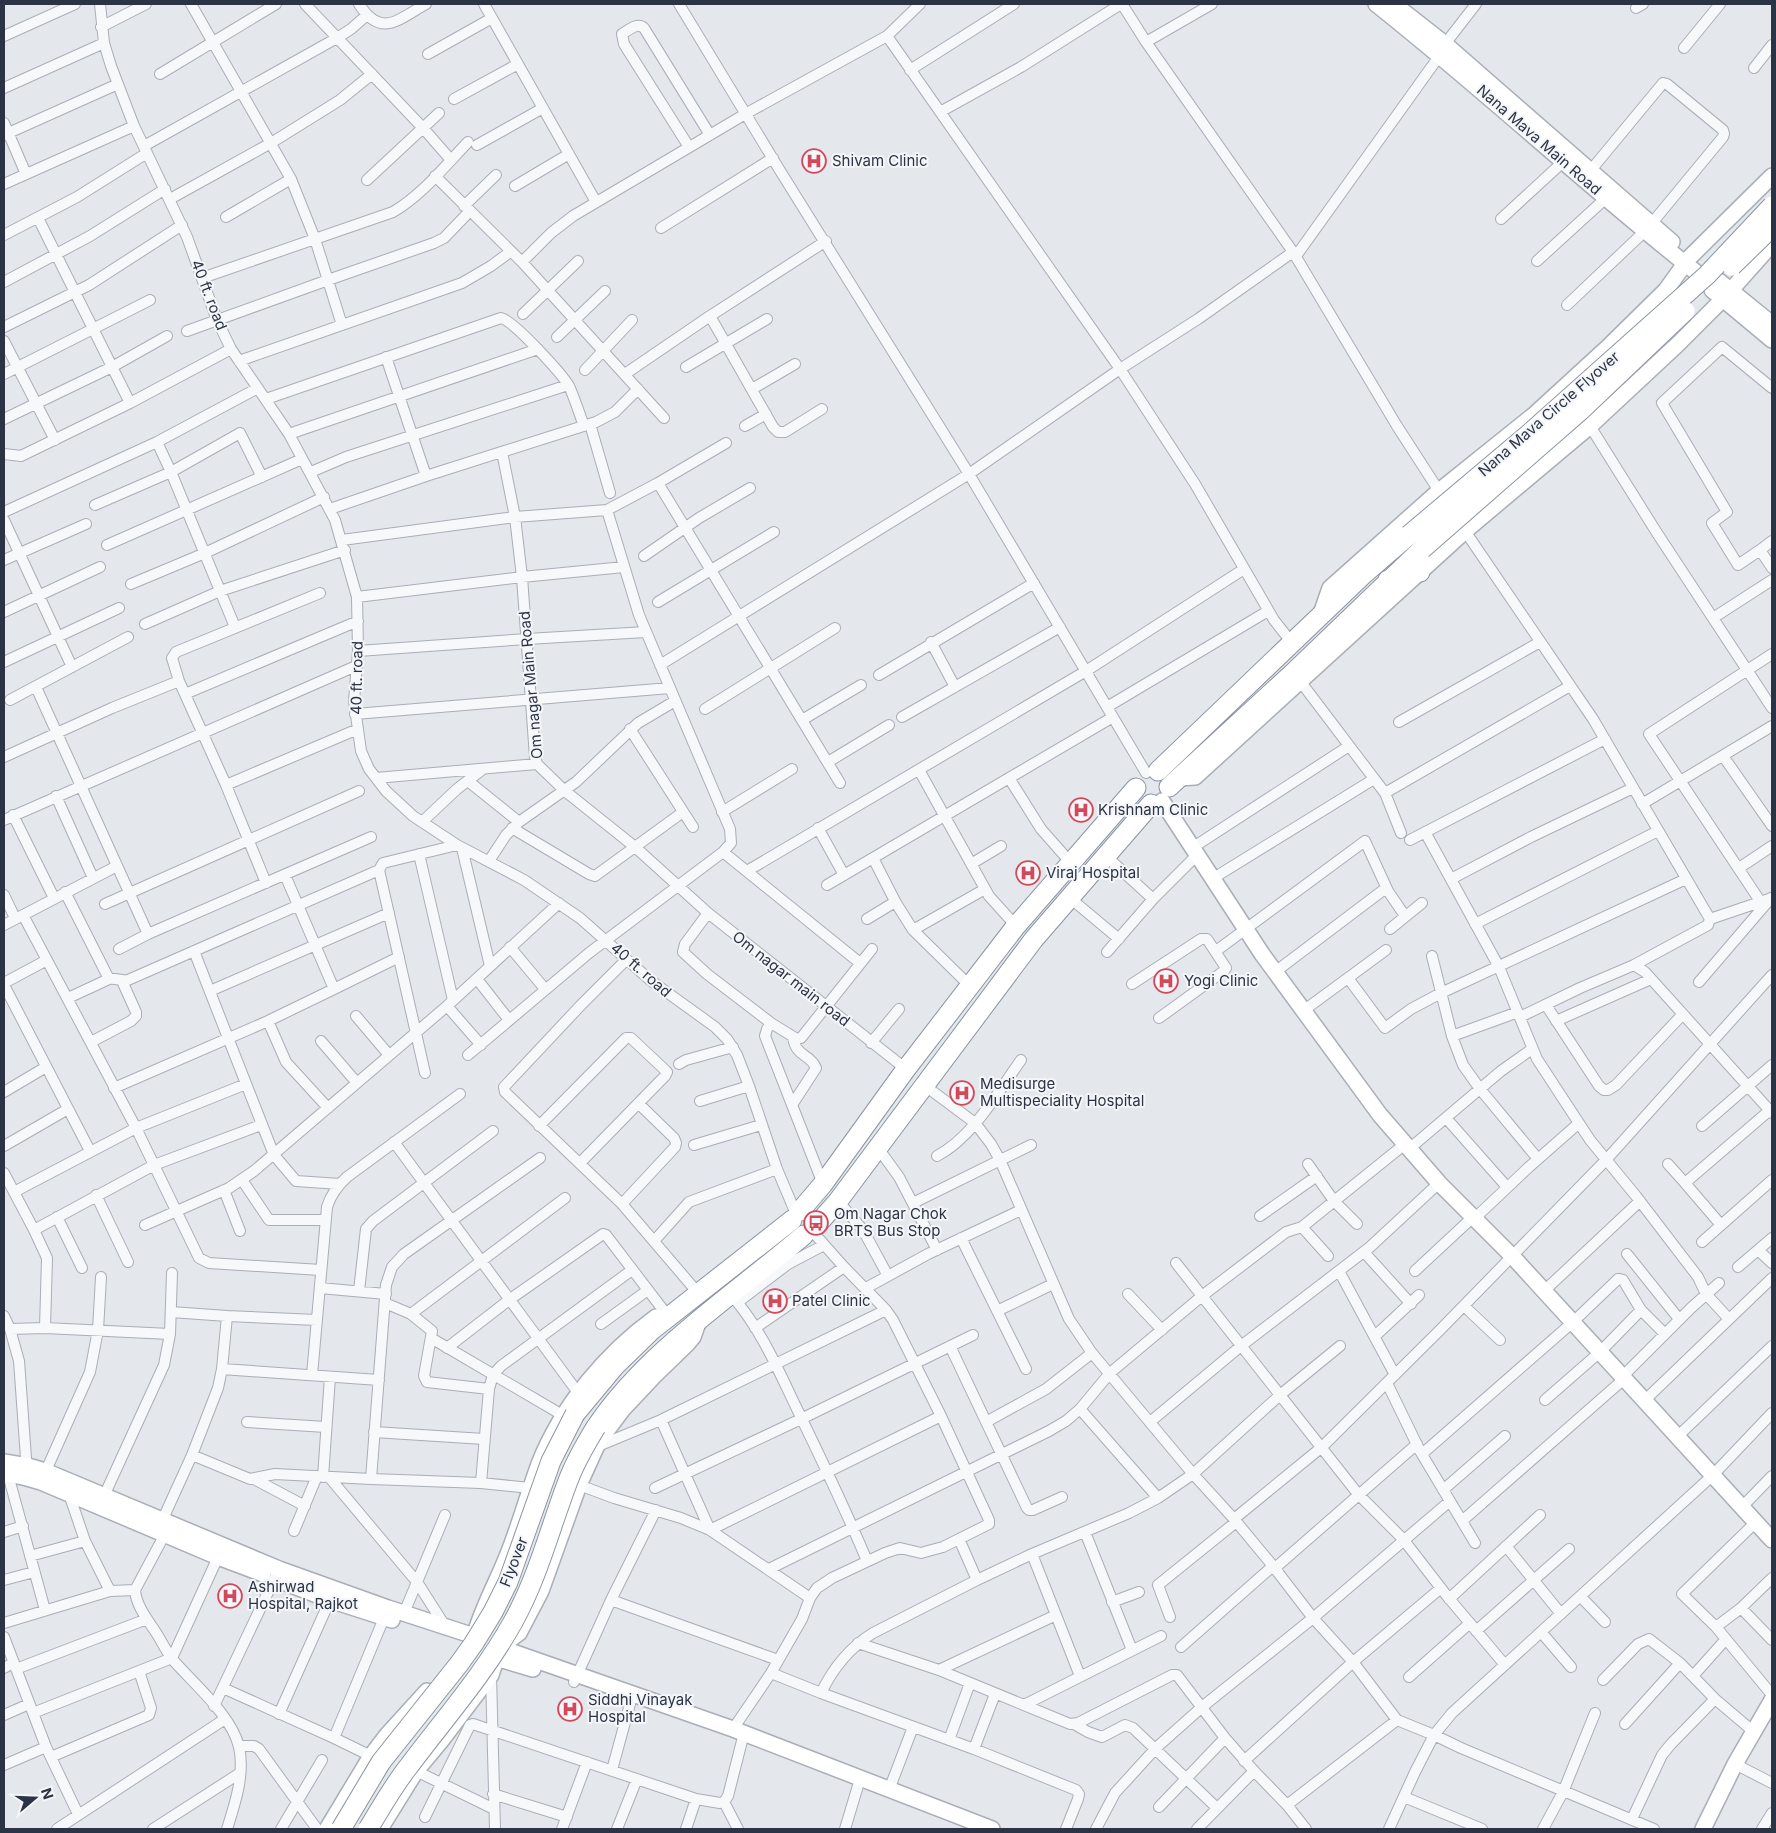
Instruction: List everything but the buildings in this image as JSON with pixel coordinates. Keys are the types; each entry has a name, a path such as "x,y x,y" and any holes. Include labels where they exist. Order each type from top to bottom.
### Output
{"highway":[{"name":"Nana Mava Circle Flyover","path":"1070,898 1165,793 1297,677 1387,581 1416,542 1530,433 1707,275 1772,206"},
{"name":"Nana Mava Circle Flyover","path":"1016,926 1147,777 1365,573 1416,542 1581,410 1772,227"},
{"path":"1387,581 1420,572"},
{"path":"1164,775 1165,793 1142,802 1136,793 1147,777 1164,775"},
{"name":"Flyover","path":"368,1829 408,1767 500,1647 527,1596 568,1480 583,1448 596,1428 631,1383 666,1349 698,1323 735,1299 810,1231 838,1201 1034,939 1070,898"},
{"name":"Flyover","path":"341,1829 381,1762 467,1654 492,1612 508,1582 551,1461 570,1415 615,1366 652,1330 796,1215 823,1184 906,1069 1016,926"},
{"path":"796,1215 804,1210 813,1214 815,1218 810,1231"}],"street":[{"path":"4,36 76,4"},
{"name":"40 ft. road","path":"100,4 104,42 118,84 134,126 182,225 217,320 239,361 266,399 311,472 330,509 343,545 357,597 358,652 354,691 364,760 394,800 422,822 459,846 524,880 559,903 580,918 666,993 728,1039 749,1086 777,1169 796,1215"},
{"path":"101,27 146,4"},
{"path":"191,4 291,179 315,239 342,325"},
{"path":"160,74 276,4"},
{"path":"306,4 423,128 450,160"},
{"path":"359,4 367,15 378,24 385,24 398,19 426,4"},
{"path":"484,4 596,202"},
{"path":"679,4 969,474 1113,716 1147,777"},
{"path":"522,262 551,233 573,216 747,113 887,36 920,4"},
{"path":"910,70 1014,4"},
{"path":"940,112 1021,68 1122,4 1146,42 1295,254 1397,426 1439,491"},
{"path":"1146,42 1212,4"},
{"name":"Nana Mava Main Road","path":"1376,4 1442,49 1590,170 1648,228"},
{"name":"Nana Mava Main Road","path":"1394,4 1564,162 1606,198 1648,228 1715,285"},
{"path":"660,664 969,474 1120,369 1295,254 1476,4"},
{"path":"1684,48 1720,4"},
{"path":"4,235 77,197 146,149 241,92 337,38 367,15"},
{"path":"428,54 492,18"},
{"path":"690,147 624,44 622,34 637,25 644,28 710,135"},
{"path":"887,36 1120,369 1195,484 1268,611 1292,643"},
{"path":"4,87 104,42"},
{"path":"1754,68 1772,45"},
{"path":"454,99 518,64"},
{"path":"170,199 271,142 352,92 372,74"},
{"path":"1567,305 1648,228 1724,138 1723,130 1667,84 1663,83 1590,170"},
{"path":"6,134 118,84"},
{"path":"202,278 393,212 405,204 450,160 473,144 543,108"},
{"path":"367,180 439,113"},
{"path":"4,123 6,134 26,174"},
{"path":"4,184 134,126"},
{"path":"515,186 569,154"},
{"path":"661,228 773,158"},
{"path":"1501,219 1564,162"},
{"path":"187,332 444,238 496,175"},
{"path":"435,176 522,262 664,418"},
{"path":"1320,616 1330,588 1439,491 1535,414 1607,348 1666,290 1687,260 1772,176"},
{"path":"226,217 291,179"},
{"path":"4,282 56,255 165,189"},
{"path":"1537,261 1606,198"},
{"path":"38,218 130,403"},
{"path":"4,327 108,274 182,225"},
{"path":"625,374 826,241"},
{"path":"1401,833 1385,793 1297,677 1465,531 1590,426 1678,344 1715,285 1772,244"},
{"path":"239,361 462,282 491,266 510,252"},
{"path":"523,314 578,261"},
{"path":"1715,285 1772,324"},
{"path":"1715,285 1772,340"},
{"path":"557,337 605,291"},
{"path":"4,374 150,300"},
{"path":"710,316 778,432 785,432 822,409"},
{"path":"266,399 501,318 509,321 538,349 568,385 587,425 610,493"},
{"path":"686,367 767,319"},
{"path":"584,370 632,320"},
{"path":"4,420 112,367 167,336"},
{"path":"4,341 55,440"},
{"path":"1772,388 1722,347 1662,403 1727,512 1712,522 1738,565 1772,541"},
{"path":"4,454 22,456 130,403 232,349"},
{"path":"288,434 538,349"},
{"path":"386,357 426,476"},
{"path":"752,389 795,364"},
{"path":"311,472 346,457 568,385"},
{"path":"4,512 157,442 258,388"},
{"path":"330,509 606,418 615,412 638,389"},
{"path":"745,426 766,414"},
{"path":"1590,426 1657,533 1772,708"},
{"path":"96,505 171,472 240,433 262,477"},
{"path":"157,442 235,627"},
{"path":"145,624 220,591 343,545 515,517 607,510 726,443"},
{"name":"Om nagar Main Road","path":"502,452 515,517 522,577 537,764 565,791 634,847 678,886"},
{"path":"107,545 302,459"},
{"path":"658,483 840,783"},
{"path":"644,556 684,528 750,488"},
{"path":"131,584 205,553 324,497"},
{"path":"468,1056 545,989 606,940 723,852 731,842 732,836 638,615 607,510"},
{"path":"4,520 72,667"},
{"path":"4,560 86,524"},
{"path":"1452,1036 1546,1005 1634,965 1708,925 1710,919 1605,739 1465,531"},
{"path":"658,602 774,532"},
{"path":"1760,550 1772,568"},
{"path":"4,612 100,567"},
{"path":"357,597 624,567"},
{"path":"747,871 1086,671 1244,569"},
{"path":"1713,618 1772,580"},
{"path":"878,675 931,642 1034,583"},
{"path":"266,882 204,733 179,681 172,658 173,654 320,593"},
{"path":"4,662 119,608"},
{"path":"1107,707 1268,611"},
{"path":"185,694 358,621"},
{"path":"902,717 1060,627"},
{"path":"705,709 835,628"},
{"path":"358,652 646,632"},
{"path":"10,700 128,637"},
{"path":"931,642 954,687"},
{"path":"1399,722 1540,642"},
{"path":"1760,901 1649,734 1772,654"},
{"path":"54,898 9,817 356,666"},
{"path":"4,757 57,732 179,681"},
{"path":"802,720 861,685"},
{"path":"1385,793 1570,686"},
{"path":"36,687 148,934"},
{"path":"356,714 532,701 670,688"},
{"path":"489,861 498,845 516,825 565,791 630,729 675,700"},
{"path":"827,885 1113,716"},
{"path":"828,762 889,725"},
{"path":"1642,804 1772,726"},
{"path":"226,785 358,729"},
{"path":"630,729 693,826"},
{"path":"1410,840 1605,739"},
{"path":"1107,952 1194,852 1349,746"},
{"path":"1723,756 1772,826"},
{"path":"376,778 537,764"},
{"path":"422,822 484,769"},
{"path":"722,812 792,769"},
{"path":"920,770 985,889 996,906 1016,926"},
{"path":"1009,778 1041,830 1071,863"},
{"path":"1212,879 1374,779"},
{"path":"468,781 516,825 592,875 598,874 683,812"},
{"path":"1452,879 1531,837 1633,788"},
{"path":"105,904 359,791"},
{"path":"1165,793 1194,852 1274,972 1380,1115 1439,1183 1513,1256 1772,1540"},
{"path":"56,796 93,878"},
{"path":"818,828 844,875"},
{"path":"1475,924 1658,831"},
{"path":"1425,832 1499,967 1536,1059 1606,1160 1698,1277 1706,1294 1729,1319"},
{"path":"119,949 148,934 371,837"},
{"path":"1216,951 1365,841 1386,888 1405,916"},
{"path":"68,998 114,978 122,981 128,980 379,870 383,863 459,846 490,966"},
{"path":"971,864 1001,846"},
{"path":"1739,868 1772,846"},
{"path":"723,852 860,963"},
{"path":"419,854 450,1003 480,1045"},
{"path":"1107,856 1153,899"},
{"path":"873,858 895,902 913,930 970,986"},
{"path":"4,925 117,866"},
{"path":"379,870 426,1073"},
{"path":"285,875 334,989"},
{"path":"1348,978 1385,1028 1411,1009 1441,993 1686,878"},
{"name":"Om nagar main road","path":"678,886 708,913 906,1069"},
{"path":"1274,972 1386,888"},
{"path":"913,930 985,889"},
{"path":"65,892 109,980"},
{"path":"4,895 47,960 68,998 136,1128 196,1254 204,1262 321,1270"},
{"path":"1070,898 1120,939"},
{"path":"1710,919 1772,898"},
{"path":"1699,982 1772,898"},
{"path":"867,920 895,902"},
{"path":"145,1225 224,1190 242,1180 274,1156 357,1082 477,980 559,903"},
{"path":"1390,929 1422,903"},
{"path":"210,991 390,913"},
{"path":"708,913 684,944 683,952 707,974 771,1023 797,1039 801,1038 872,949"},
{"path":"1132,984 1204,938 1207,938 1226,968 1159,1018"},
{"path":"510,947 545,989"},
{"path":"1303,1011 1386,950"},
{"path":"194,951 274,1156 296,1181 340,1184"},
{"path":"1432,956 1452,1036 1462,1065 1538,1159"},
{"path":"114,1088 229,1039 399,957"},
{"path":"47,960 4,984 90,1151"},
{"path":"499,1658 490,1665 479,1664 470,1657 470,1639 508,1554 548,1445 570,1415 579,1394 607,1360 632,1335 664,1311 677,1302 694,1297 654,1241 622,1204 505,1092 504,1087 626,960"},
{"path":"1634,965 1651,979 1771,1111 1685,1183"},
{"path":"1170,1617 1158,1585 1322,1447 1396,1375 1606,1160 1772,975"},
{"path":"1556,1021 1651,979"},
{"path":"477,980 510,1020"},
{"path":"91,1042 131,1021 136,1016 122,981"},
{"path":"1546,1005 1599,1086 1604,1090 1616,1085 1683,1014"},
{"path":"871,1042 900,1009"},
{"path":"356,1016 389,1056"},
{"path":"268,1021 286,1062 328,1108"},
{"path":"771,1023 765,1036 823,1184"},
{"path":"792,1104 816,1068 814,1064 796,1050 793,1037"},
{"path":"539,1126 626,1038 631,1038 666,1072 665,1076 580,1163"},
{"path":"322,1041 357,1082"},
{"path":"679,1064 686,1060 733,1047"},
{"path":"769,1569 966,1470 1049,1431 1066,1420 1080,1409 1110,1374 1202,1296 1286,1232 1302,1228 1334,1201 1446,1118 1500,1071 1532,1049"},
{"path":"937,1156 960,1141 975,1124 1021,1060"},
{"path":"1702,1126 1772,1065"},
{"path":"4,1092 46,1067"},
{"path":"14,1192 136,1128 246,1084"},
{"path":"924,1085 975,1124 991,1144 1000,1160 1020,1210 1069,1319 1092,1353 1193,1474 1235,1520 1313,1618 1353,1662 1397,1720 1434,1734 1461,1748 1654,1829"},
{"path":"700,1102 749,1086"},
{"path":"312,1375 329,1200 340,1184 460,1094"},
{"path":"622,1204 675,1147 676,1143 674,1138 639,1104"},
{"path":"4,1146 68,1109"},
{"path":"1446,1118 1507,1188"},
{"path":"1415,1272 1579,1123"},
{"path":"34,1230 154,1165 262,1124"},
{"path":"694,1145 761,1125"},
{"path":"359,1291 366,1229 380,1214 493,1131"},
{"path":"394,1142 579,1394"},
{"path":"914,1203 1031,1145"},
{"path":"878,1148 899,1177 937,1250"},
{"path":"371,1479 385,1298 389,1276 398,1260 540,1158"},
{"path":"1308,1164 1334,1201 1357,1224"},
{"path":"1668,1164 1721,1225"},
{"path":"654,1241 689,1202 777,1169"},
{"path":"4,1173 47,1258 45,1328"},
{"path":"1260,1216 1317,1176"},
{"path":"242,1180 269,1220 326,1220"},
{"path":"1702,1242 1772,1180"},
{"path":"1150,1422 1241,1346 1364,1252 1439,1183"},
{"path":"224,1190 240,1231"},
{"path":"96,1196 128,1262"},
{"path":"410,1314 565,1198"},
{"path":"838,1201 863,1230 888,1276"},
{"path":"1544,1291 1640,1201"},
{"path":"866,1288 937,1250 1020,1210"},
{"path":"57,1217 82,1268"},
{"path":"1302,1228 1328,1256"},
{"path":"425,1816 468,1727 474,1724 696,1799 724,1802 728,1796 740,1735 771,1673 802,1619 810,1598 823,1583 900,1548 921,1552 936,1549 989,1524 989,1520 941,1416 903,1338 886,1310 810,1231"},
{"path":"447,1348 509,1300 603,1234 606,1235 664,1311"},
{"path":"961,1238 1026,1369"},
{"path":"1738,1267 1772,1238"},
{"path":"824,1246 788,1264 735,1299 755,1328 775,1364 828,1472 868,1561"},
{"path":"1758,1250 1772,1263"},
{"path":"1364,1252 1411,1304"},
{"path":"1627,1254 1679,1320"},
{"path":"1176,1263 1358,1494 1403,1539 1505,1665"},
{"path":"755,1328 844,1267"},
{"path":"481,1483 489,1388 493,1375 501,1366 632,1270"},
{"path":"1339,1271 1396,1375"},
{"path":"104,1496 164,1365 170,1334 172,1272"},
{"path":"35,1474 90,1372 98,1330 101,1277"},
{"path":"1422,1454 1573,1322 1620,1278 1640,1310 1665,1334"},
{"path":"1644,1401 1772,1278"},
{"path":"1462,1521 1623,1378 1679,1320 1719,1283"},
{"path":"997,1311 1053,1284"},
{"path":"320,1288 359,1291 385,1298 432,1331 424,1376 427,1382 489,1388"},
{"path":"601,1324 648,1290"},
{"path":"1128,1294 1162,1330"},
{"path":"1374,1336 1419,1295"},
{"path":"1464,1306 1500,1340"},
{"path":"596,1447 661,1420 886,1310"},
{"path":"1545,1400 1600,1352 1640,1310"},
{"path":"171,1312 317,1320"},
{"path":"4,1316 16,1347 35,1474"},
{"path":"227,1316 222,1369 218,1388 164,1528 135,1590 138,1602 147,1619 172,1658 225,1719 239,1746 240,1773 235,1802 227,1829"},
{"path":"380,1829 416,1771 441,1741 499,1658 519,1633 541,1591 579,1485 596,1447 623,1409 693,1337 698,1323"},
{"path":"10,1329 45,1328 170,1334"},
{"path":"656,1488 973,1335"},
{"path":"431,1338 493,1375 570,1415"},
{"path":"950,1346 1029,1510 1062,1497"},
{"path":"821,1693 832,1673 858,1643 896,1620 1032,1554 1145,1506 1158,1498 1193,1474 1280,1395 1340,1346"},
{"path":"1677,1437 1772,1346"},
{"path":"986,1422 1046,1389 1092,1353"},
{"path":"222,1369 379,1380"},
{"path":"294,1531 305,1506 323,1477 330,1377"},
{"path":"1387,1383 1422,1454 1475,1543"},
{"path":"1080,1409 1158,1498"},
{"path":"1389,1829 1434,1734 1452,1713 1712,1476 1772,1413"},
{"path":"710,1530 941,1416"},
{"path":"661,1420 710,1530"},
{"path":"247,1422 326,1427"},
{"path":"374,1432 484,1439"},
{"path":"1443,1490 1504,1436"},
{"path":"1181,1647 1417,1444"},
{"path":"192,1455 245,1478 254,1479 305,1506"},
{"path":"44,1610 5,1468 35,1474 104,1496 218,1557 445,1626 470,1639"},
{"path":"35,1474 69,1494 164,1528 277,1574 330,1600 384,1618 470,1639"},
{"path":"254,1479 268,1474 481,1483 531,1488"},
{"path":"1742,1507 1772,1476"},
{"path":"323,1477 417,1582 445,1626"},
{"path":"579,1485 710,1530 810,1598"},
{"path":"69,1494 85,1541 110,1591"},
{"path":"1096,1829 1115,1793 1156,1748 1202,1707 1313,1618 1403,1539 1450,1501"},
{"path":"576,1678 611,1600 656,1510"},
{"path":"404,1613 445,1515"},
{"path":"1450,1599 1540,1515"},
{"path":"1756,1522 1682,1594 1716,1627 1772,1695"},
{"path":"4,1532 22,1526"},
{"path":"1085,1532 1132,1650"},
{"path":"959,1539 977,1580"},
{"path":"30,1556 85,1541"},
{"path":"1506,1546 1562,1614"},
{"path":"1408,1677 1533,1580 1569,1548"},
{"path":"1032,1554 1080,1676"},
{"path":"4,1715 31,1708 172,1658 218,1557"},
{"path":"4,1580 34,1572"},
{"path":"214,1706 277,1574"},
{"path":"1716,1627 1741,1608 1772,1578"},
{"path":"1244,1761 1353,1662 1441,1588"},
{"path":"4,1623 110,1591 135,1590"},
{"path":"1112,1602 1139,1592"},
{"path":"1580,1597 1605,1622"},
{"path":"279,1714 330,1600"},
{"path":"611,1600 778,1660"},
{"path":"1741,1608 1772,1640"},
{"path":"939,1670 1056,1615"},
{"path":"334,1738 384,1618"},
{"path":"11,1667 147,1619"},
{"path":"327,1829 370,1756 470,1639 487,1628 493,1630 502,1638 494,1732 493,1794 495,1829"},
{"path":"1541,1632 1571,1666"},
{"path":"1024,1705 1161,1636"},
{"path":"4,1637 11,1667 31,1708 48,1752 78,1814"},
{"path":"1603,1680 1644,1640 1649,1639 1680,1663 1715,1699 1754,1732"},
{"path":"1693,1676 1726,1639"},
{"path":"858,1643 939,1670 1102,1737 1128,1725 1156,1748 1217,1808"},
{"path":"499,1658 576,1678 740,1735 969,1829"},
{"path":"1625,1724 1680,1663"},
{"path":"4,1765 48,1752 149,1715 151,1708 139,1671"},
{"path":"771,1673 913,1728 974,1749 1076,1790 1079,1794 1078,1799 1066,1829"},
{"path":"1074,1724 1174,1674 1244,1761 1287,1805 1306,1829"},
{"path":"949,1740 970,1684"},
{"path":"223,1688 370,1756"},
{"path":"974,1749 995,1694"},
{"path":"612,1770 631,1697"},
{"path":"1632,1819 1662,1754 1715,1699"},
{"path":"1703,1829 1736,1764 1772,1700"},
{"path":"1543,1829 1563,1792 1594,1713"},
{"path":"57,1829 225,1719"},
{"path":"1287,1805 1397,1720"},
{"path":"889,1790 913,1728"},
{"path":"1159,1807 1226,1738"},
{"path":"239,1746 259,1748 317,1829"},
{"path":"281,1829 322,1760"},
{"path":"562,1829 587,1762"},
{"path":"1736,1764 1772,1783"},
{"path":"416,1771 494,1809"},
{"path":"1197,1829 1254,1771"},
{"path":"153,1829 240,1773"},
{"path":"617,1829 637,1779"},
{"path":"859,1783 889,1790 992,1829"},
{"path":"845,1829 859,1783"},
{"path":"493,1794 567,1817"},
{"path":"1404,1798 1482,1829"},
{"path":"686,1829 696,1799"},
{"path":"724,1802 738,1829"},
{"path":"1764,1829 1772,1813"}],"place":[{"name":"Shivam Clinic","path":"814,161"},
{"name":"Krishnam Clinic","path":"1081,810"},
{"name":"Viraj Hospital","path":"1028,873"},
{"name":"Yogi Clinic","path":"1166,981"},
{"name":"Medisurge Multispeciality Hospital","path":"962,1093"},
{"name":"Om Nagar Chok BRTS Bus Stop","path":"816,1223"},
{"name":"Patel Clinic","path":"775,1301"},
{"name":"Ashirwad Hospital, Rajkot","path":"230,1596"},
{"name":"Siddhi Vinayak Hospital","path":"570,1709"}]}
